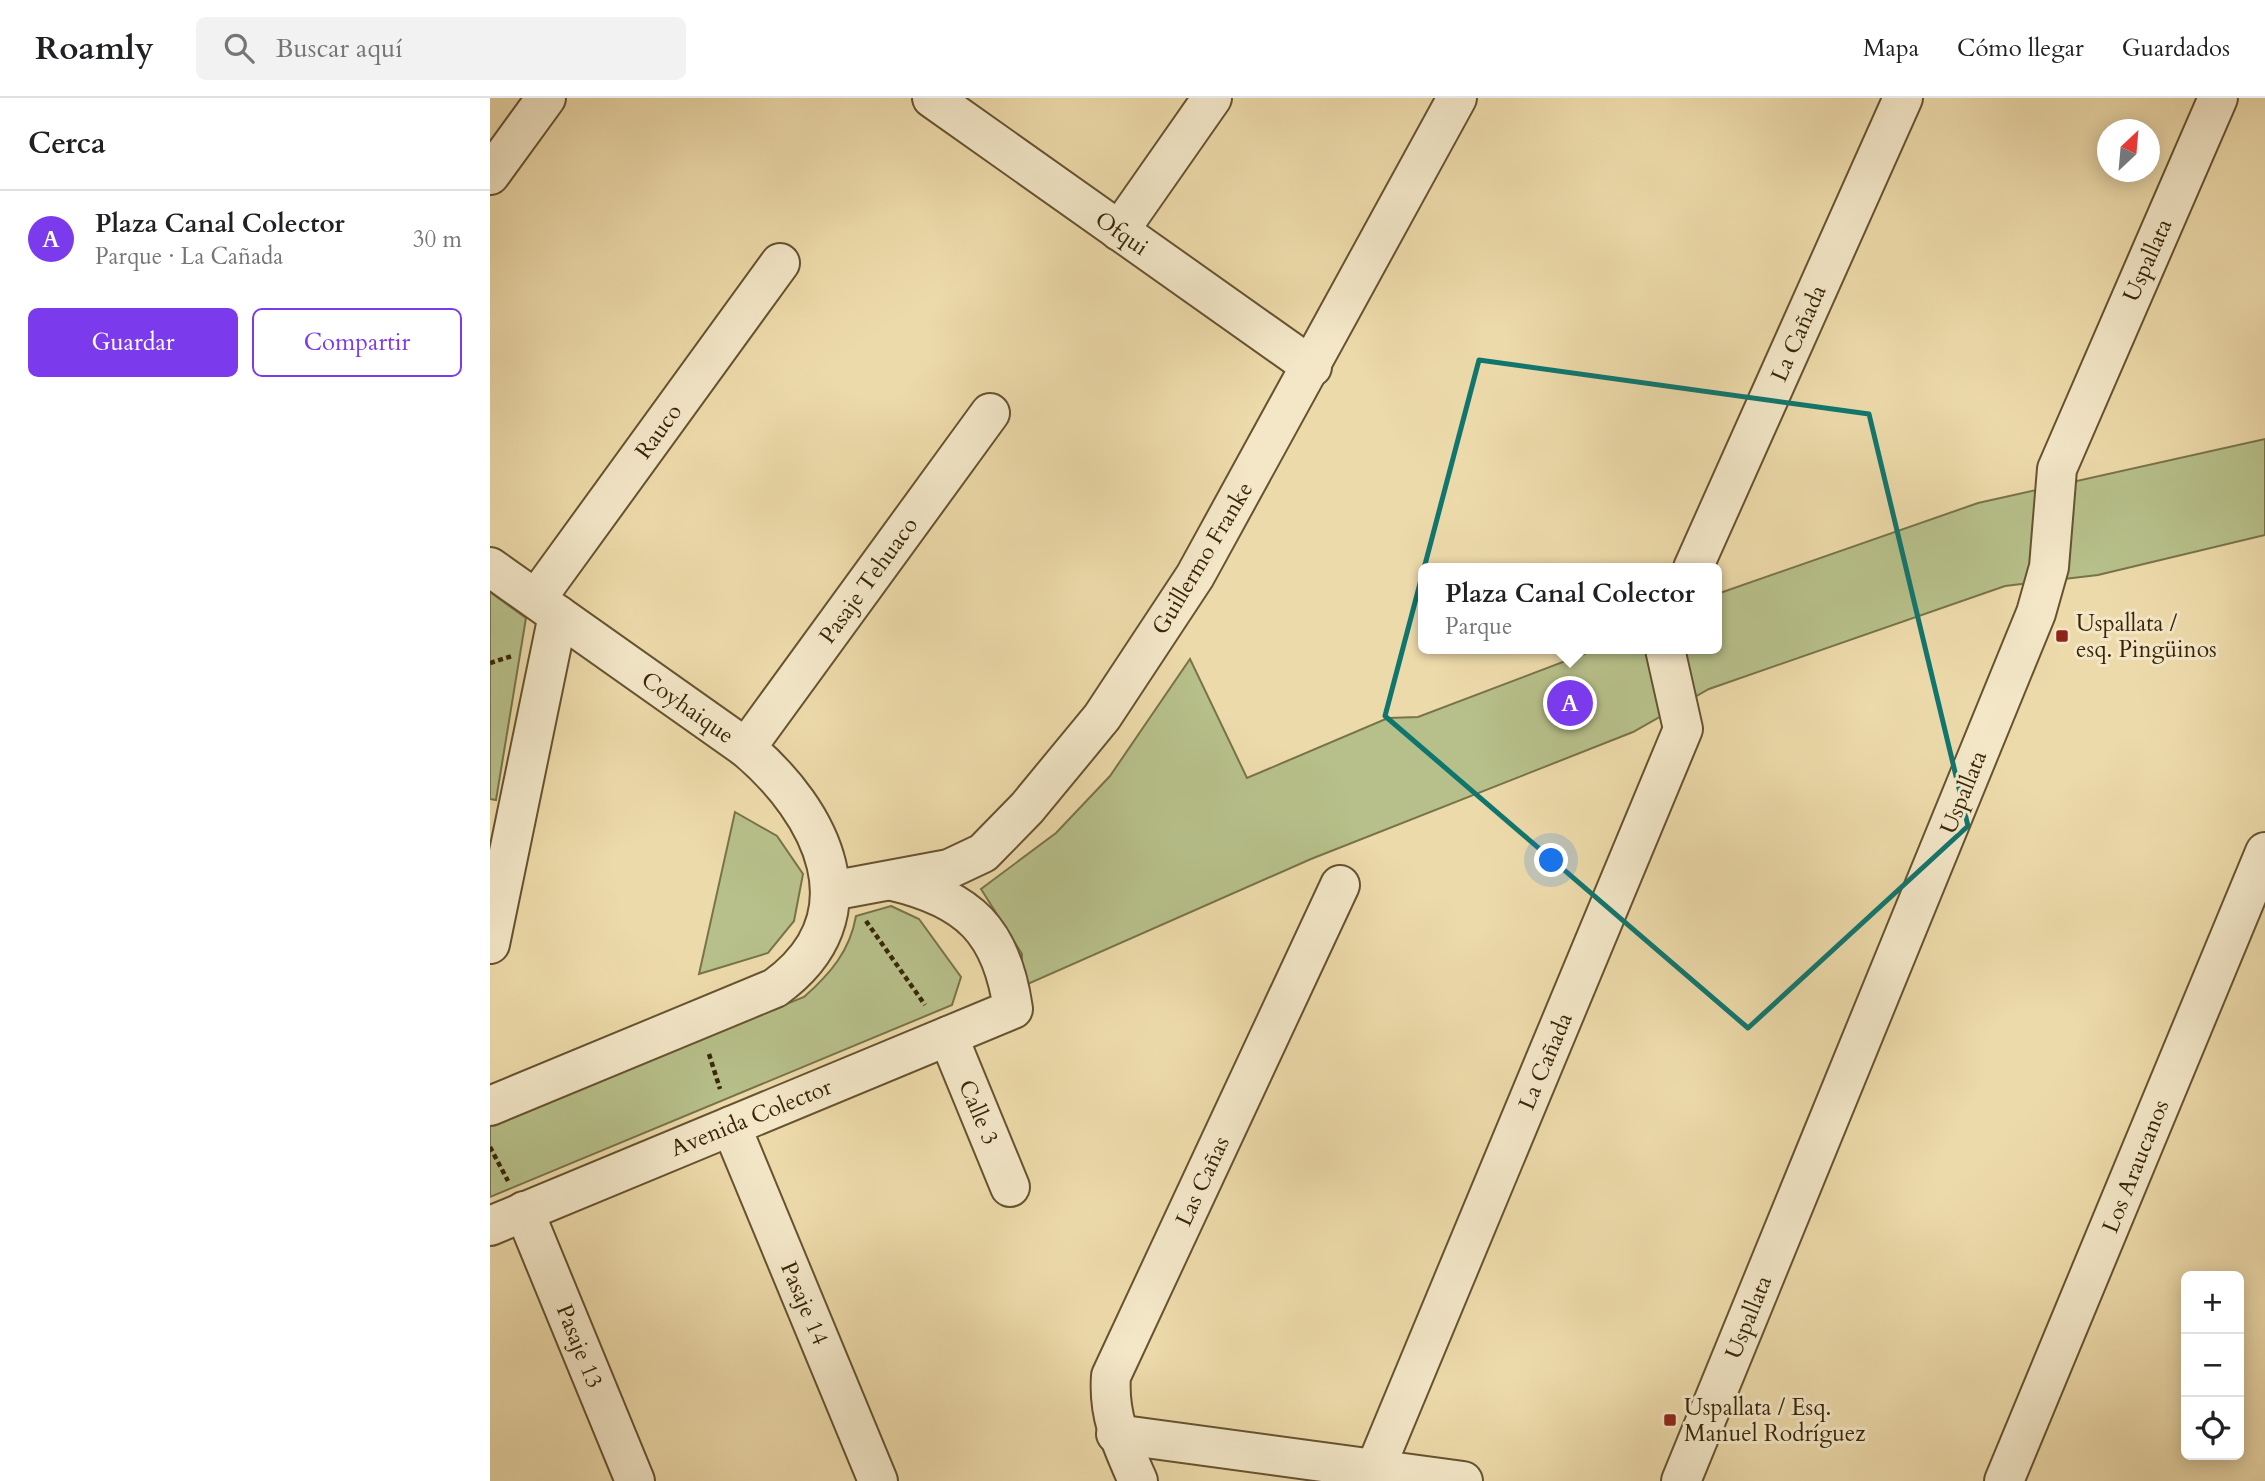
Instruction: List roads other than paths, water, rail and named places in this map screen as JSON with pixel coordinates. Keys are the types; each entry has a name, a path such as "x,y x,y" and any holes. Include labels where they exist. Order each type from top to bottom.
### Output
{"street":[{"path":"490,175 545,98"},
{"name":"Ofqui","path":"932,98 1312,367"},
{"path":"1119,231 1212,98"},
{"name":"Guillermo Franke","path":"837,890 965,863 983,853 1027,808 1102,717 1195,576 1312,367 1457,98"},
{"name":"La Cañada","path":"1695,563 1903,98"},
{"name":"Uspallata","path":"1681,1481 2036,613 2049,567 2057,469 2218,98"},
{"name":"Rauco","path":"547,607 780,263"},
{"name":"Pasaje Tehuaco","path":"746,748 990,413"},
{"name":"Coyhaique","path":"490,567 746,748 777,776 808,818 837,890"},
{"path":"490,944 504,813 547,607"},
{"name":"La Cañada","path":"1375,1469 1683,729 1666,654"},
{"name":"Los Araucanos","path":"2004,1481 2265,852"},
{"name":"Avenida Colector","path":"490,1226 1013,1009 1008,976 994,942 975,918 952,901 888,879"},
{"name":"Las Cañas","path":"1138,1481 1116,1434 1109,1402 1111,1376 1339,885"},
{"path":"490,1107 775,988 793,974 821,937 837,890"},
{"name":"Calle 3","path":"948,1036 1010,1187"},
{"name":"Pasaje 14","path":"731,1126 878,1481"},
{"name":"Pasaje 13","path":"524,1211 635,1481"},
{"path":"1116,1434 1464,1481"}],"place":[{"name":"Uspallata / esq. Pingüinos","path":"2062,636"},
{"name":"Plaza Canal Colector","path":"1570,703"},
{"name":"Uspallata / Esq. Manuel Rodríguez","path":"1670,1420"}]}
